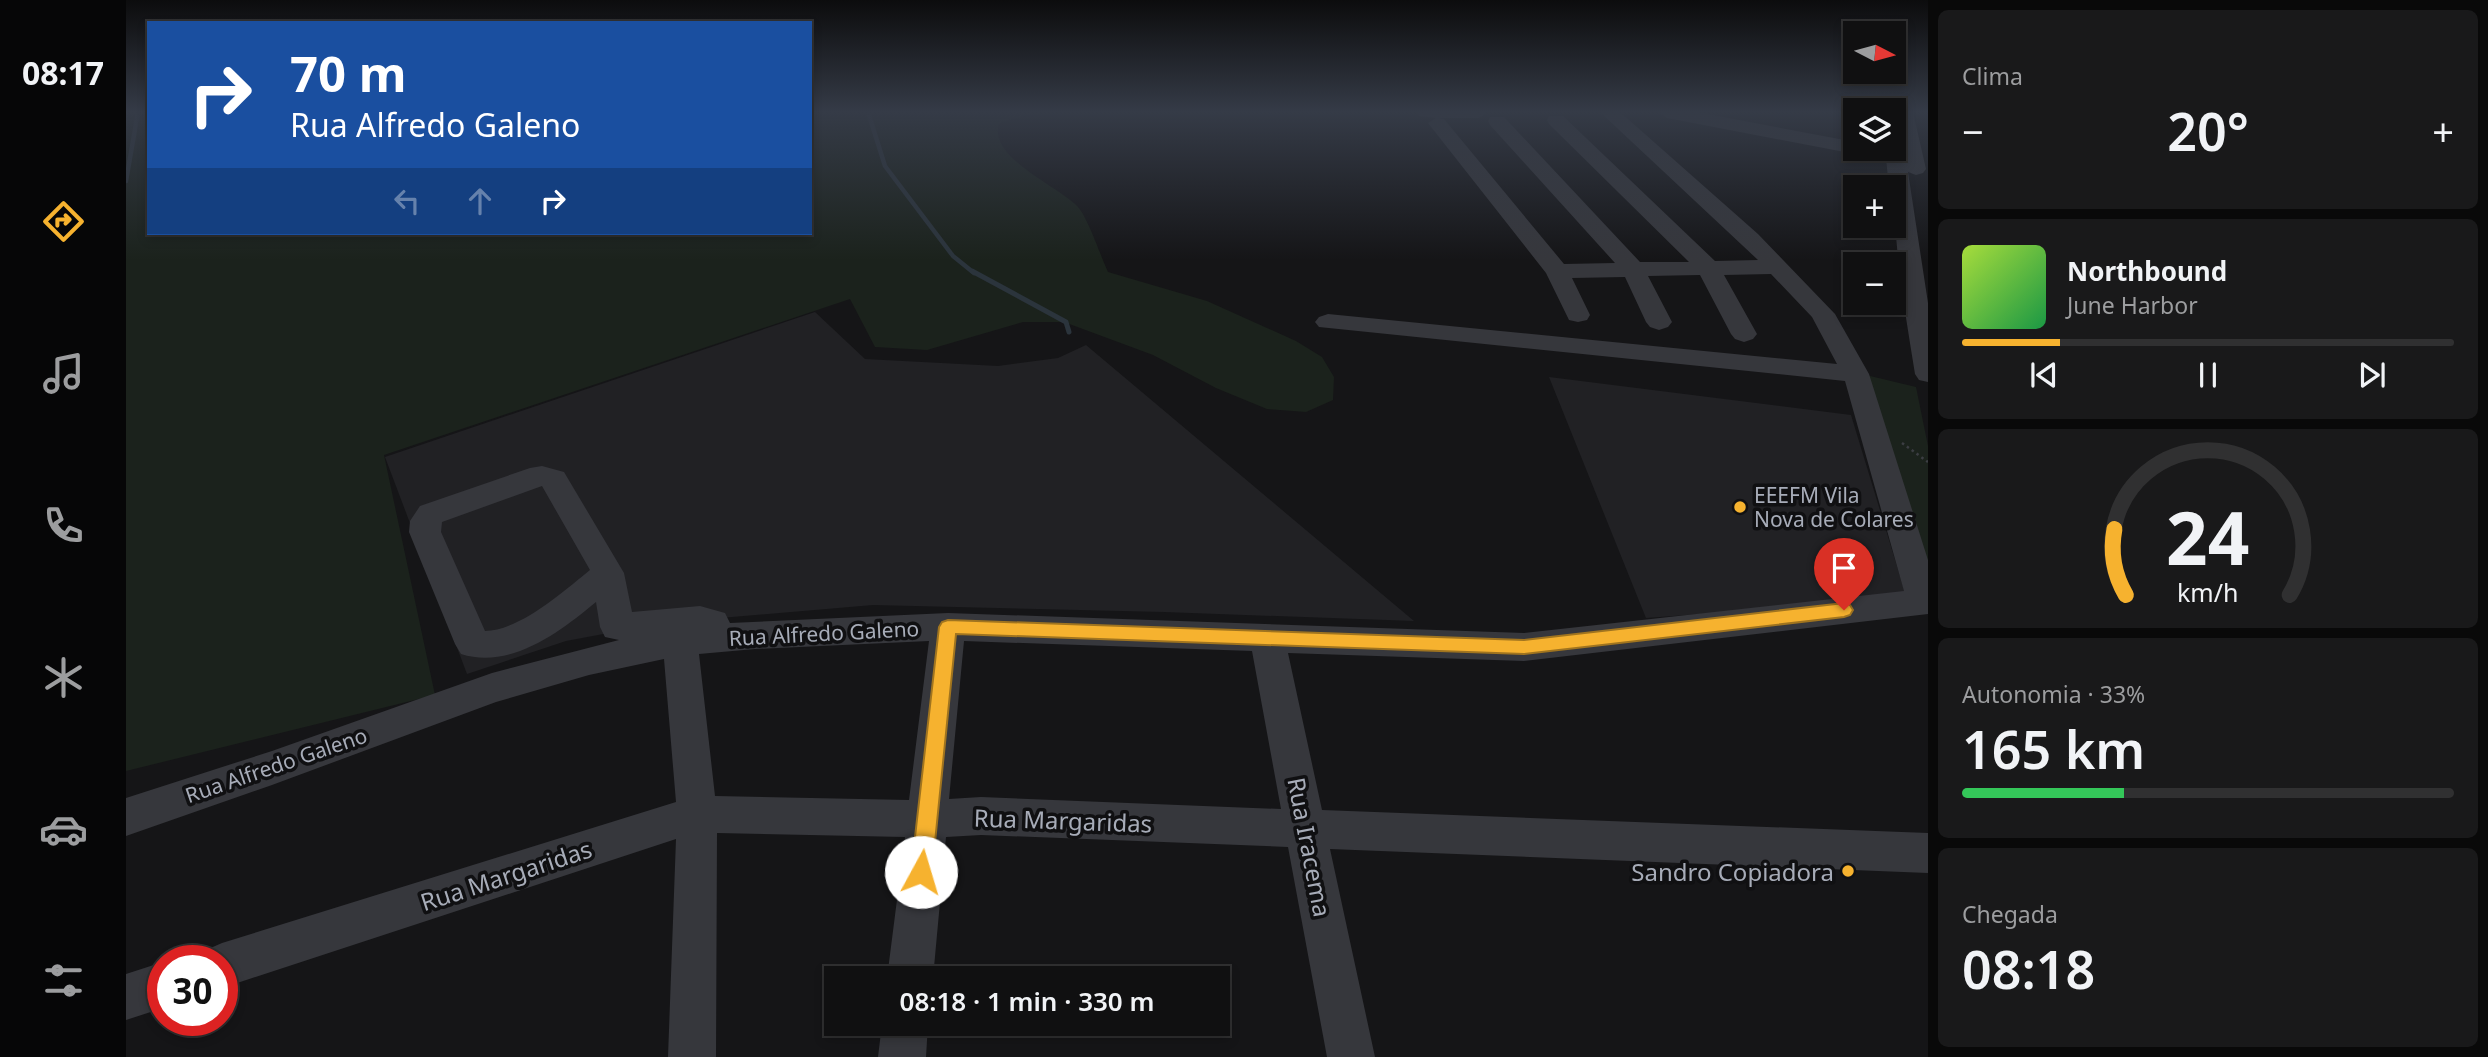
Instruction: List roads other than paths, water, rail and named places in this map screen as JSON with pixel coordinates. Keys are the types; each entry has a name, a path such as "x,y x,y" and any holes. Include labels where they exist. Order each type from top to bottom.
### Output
{"street":[{"path":"1468,161 1557,271 1578,315"},
{"path":"1531,161 1633,269 1659,321"},
{"path":"1599,161 1707,266 1744,334"},
{"name":"Rua Alfredo Galeno","path":"126,817 272,768 492,688 589,661 680,642 755,635 948,627 1524,647 1926,601 1856,374 1823,314 1665,161"},
{"path":"1909,161 1928,253"},
{"path":"1909,161 1928,374"},
{"path":"1557,271 1707,266 1777,267"},
{"path":"1328,322 1856,374"},
{"path":"608,573 567,608 499,646 484,647 473,644 425,532 426,521 431,514 530,478 542,476 553,479 608,573 617,627"},
{"path":"527,678 617,627 700,619 755,635"},
{"path":"911,966 948,627"},
{"name":"Rua Iracema","path":"1267,638 1351,1057"},
{"path":"680,642 697,814 692,1057"},
{"name":"Rua Margaridas","path":"238,961 697,814 927,819 981,816 1928,853"},
{"path":"126,997 147,990"},
{"path":"902,1057 904,1036"}],"waterway":[{"path":"126,181 129,161"},
{"path":"884,161 953,256 974,273"},
{"path":"972,271 1066,322 1069,332"}],"place":[{"name":"EEEFM Vila Nova de Colares","path":"1740,507"},
{"name":"Sandro Copiadora","path":"1848,871"}]}
